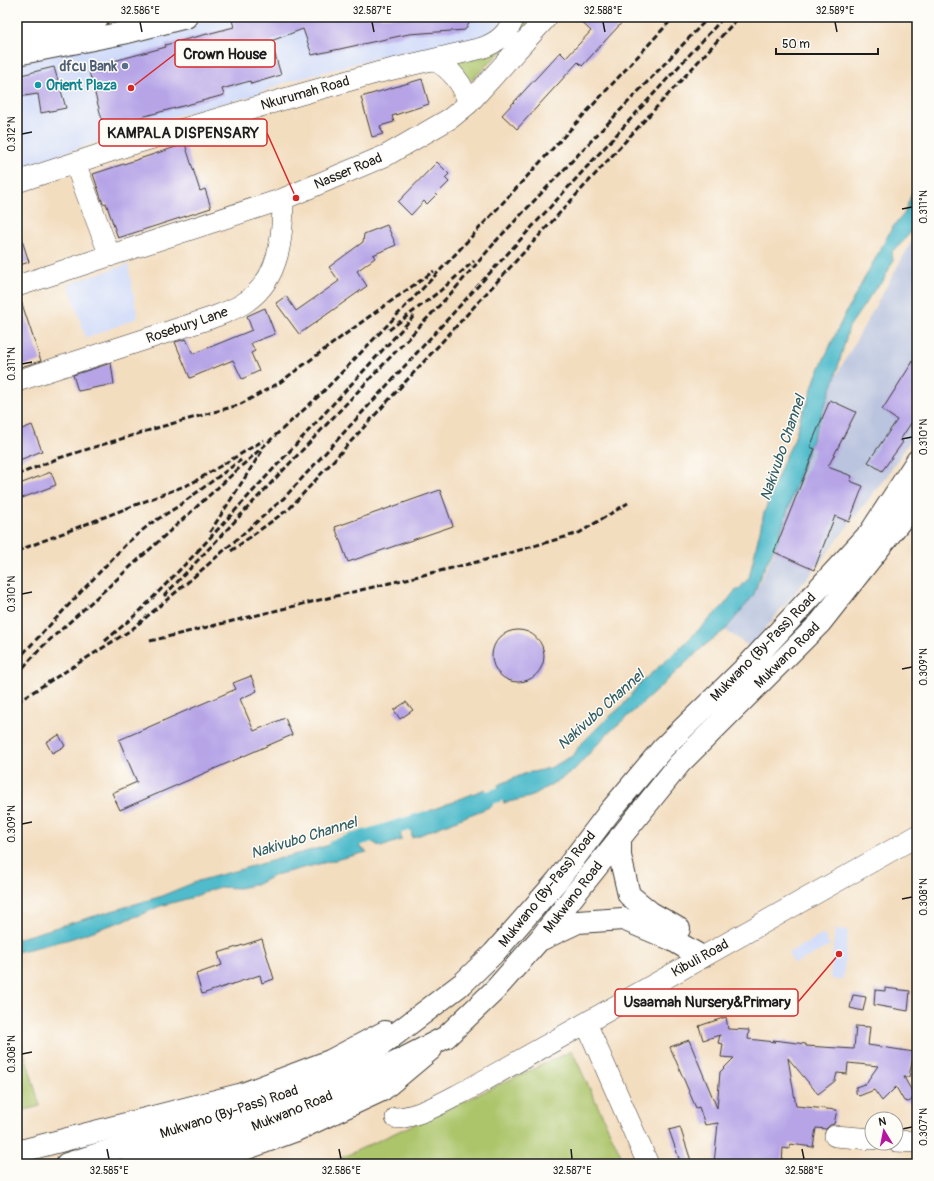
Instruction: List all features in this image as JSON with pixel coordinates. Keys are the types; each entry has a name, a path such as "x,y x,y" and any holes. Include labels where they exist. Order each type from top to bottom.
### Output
{"main road":[{"path":"17,33 98,17"},
{"path":"17,54 122,33 186,17"},
{"name":"Mukwano (By-Pass) Road","path":"67,1164 287,1095 343,1068 374,1050 463,983 494,953 557,881 611,810 663,748 750,664 870,533 917,461"},
{"name":"Mukwano Road","path":"131,1164 228,1136 338,1092 446,1037 494,991 540,939 680,763 820,623 909,510 917,497"},
{"path":"620,837 620,856 630,895 651,914 708,954"},
{"path":"540,939 578,922 624,919 708,954"},
{"path":"17,1152 243,1094 330,1061 427,1010"},
{"path":"197,1164 234,1153 294,1131 382,1090 446,1037"}],"street":[{"name":"Nkurumah Road","path":"17,182 126,146 298,95 376,73 482,48 491,45 505,35 514,17"},
{"name":"Nasser Road","path":"17,286 283,199 387,155 451,118 468,104 547,17"},
{"path":"434,60 447,68 459,82 465,92 468,104"},
{"path":"75,163 110,256"},
{"name":"Rosebury Lane","path":"17,381 212,318 247,302 259,292 271,274 279,249 283,225 283,199"},
{"name":"Kibuli Road","path":"396,1118 405,1118 419,1113 468,1089 917,836"},
{"path":"586,1023 648,1164"},
{"path":"835,1136 864,1138"},
{"path":"904,1141 917,1142"}],"shaded area":[{"path":"215,17 505,18 479,46 418,50 383,56 284,83 252,96 176,116 17,169 17,60 191,24"},
{"path":"917,232 917,430 889,473 814,570 750,647 725,630 753,596 774,552 801,469 835,378"},
{"path":"128,264 138,318 86,338 68,284"},
{"path":"835,929 848,930 843,980 830,979"},
{"path":"824,934 830,946 794,964 788,953"}],"green space":[{"path":"538,17 454,96 456,88 447,62 521,23 524,18"},
{"path":"17,1027 40,1106 17,1112"},
{"path":"572,1051 625,1164 328,1164"}],"water":[{"path":"917,185 918,209 916,221 908,236 892,251 893,261 882,283 877,286 849,327 835,378 801,469 778,540 760,577 753,596 725,630 705,645 607,734 572,772 530,797 504,803 498,785 529,772 550,768 574,755 579,746 623,705 640,683 676,652 749,578 764,513 784,460 794,440 801,415 807,404 816,376 845,314 892,228 904,214 912,193"},
{"path":"485,789 492,806 412,838 410,817"},
{"path":"400,820 401,840 381,847 359,834"},
{"path":"347,838 367,852 275,875 258,884 239,888 219,887 190,898 160,906 143,914 70,939 17,952 17,939 159,897 198,881 326,846"}],"building":[{"path":"231,17 473,17 465,30 409,34 312,55 303,29 271,41 281,75 251,84 250,81 222,89 224,95 104,127 88,68 166,47 165,45 234,27"},
{"path":"576,17 627,17 582,66 578,62 517,129 502,115 560,52 566,58 591,31"},
{"name":"Orient Plaza","path":"54,67 66,108 41,113 38,94 17,97 17,76"},
{"path":"422,79 429,104 392,116 394,122 380,126 383,134 372,137 361,97"},
{"path":"185,144 200,191 205,189 211,208 118,238 106,203 103,204 93,174"},
{"path":"437,162 449,174 445,178 449,182 427,204 424,201 411,215 398,202"},
{"path":"387,225 396,245 373,255 375,258 357,271 367,286 299,334 276,303 286,296 296,311 339,281 329,267 363,242 364,234"},
{"path":"17,231 19,231 29,262 17,266"},
{"path":"17,298 20,298 41,361 17,368"},
{"path":"265,308 275,334 251,343 255,351 251,353 259,371 242,379 233,360 190,378 175,342 186,339 193,354 252,330 247,316"},
{"path":"917,355 917,414 900,440 903,442 882,471 868,462 897,420 882,410"},
{"path":"111,363 114,384 78,391 73,375"},
{"path":"830,400 856,412 828,467 852,476 850,481 863,486 849,522 835,516 814,570 774,552 815,449 810,447"},
{"path":"32,425 42,451 17,461 17,431"},
{"path":"51,472 56,485 17,500 17,485"},
{"path":"440,490 453,526 348,562 335,527"},
{"path":"513,630 523,630 537,637 544,651 544,661 537,675 523,682 513,682 503,678 496,671 492,661 492,651 496,641 503,634"},
{"path":"251,676 257,691 240,699 254,731 285,718 292,735 120,810 112,793 137,782 119,740 236,689 233,683"},
{"path":"406,702 413,710 400,719 394,710"},
{"path":"59,735 65,746 52,753 46,742"},
{"path":"262,939 274,979 262,983 260,975 202,994 196,974 222,965 218,953"},
{"path":"885,988 910,991 908,1011 874,1005 875,990 885,991"},
{"path":"853,995 866,997 863,1011 850,1008"},
{"path":"726,1017 728,1029 749,1030 748,1039 775,1042 773,1040 806,1044 806,1046 854,1049 856,1026 870,1027 868,1045 914,1052 909,1077 904,1077 914,1095 914,1098 909,1102 904,1101 896,1087 882,1101 874,1090 859,1096 856,1093 856,1087 867,1083 878,1066 848,1063 847,1074 837,1073 835,1081 818,1094 788,1058 796,1106 837,1110 834,1124 830,1125 826,1129 816,1128 813,1147 790,1144 789,1149 783,1148 782,1164 714,1164 718,1123 705,1125 699,1107 696,1108 670,1047 689,1040 717,1108 720,1072 734,1058 721,1057 723,1044 718,1043 720,1035 703,1040 699,1026"},
{"path":"680,1127 692,1164 681,1164 669,1130"}],"waterway":[{"name":"Nakivubo Channel","path":"470,804 519,788"},
{"name":"Nakivubo Channel","path":"335,846 427,818"}],"railway":[{"path":"17,674 42,647 320,395 450,260 674,17"},
{"path":"495,242 709,17"},
{"path":"17,702 131,630 284,498 724,17"},
{"path":"231,551 290,508 739,17"},
{"path":"164,596 454,290 498,239"},
{"path":"389,330 440,291 474,261"},
{"path":"17,475 59,458 160,427 239,405 279,383 434,271"},
{"path":"197,552 414,316"},
{"path":"17,551 192,483 264,440"},
{"path":"210,532 262,451"},
{"path":"17,660 127,543 150,524 177,507 241,460"},
{"path":"150,641 485,560 579,533 628,503"},
{"path":"105,641 140,611 197,552 200,547"}],"place":[{"name":"dfcu Bank","path":"125,66"},
{"name":"Orient Plaza","path":"38,85"},
{"name":"Crown House","path":"131,88"},
{"name":"KAMPALA DISPENSARY","path":"296,198"},
{"name":"Usaamah Nursery&Primary","path":"839,954"}]}
